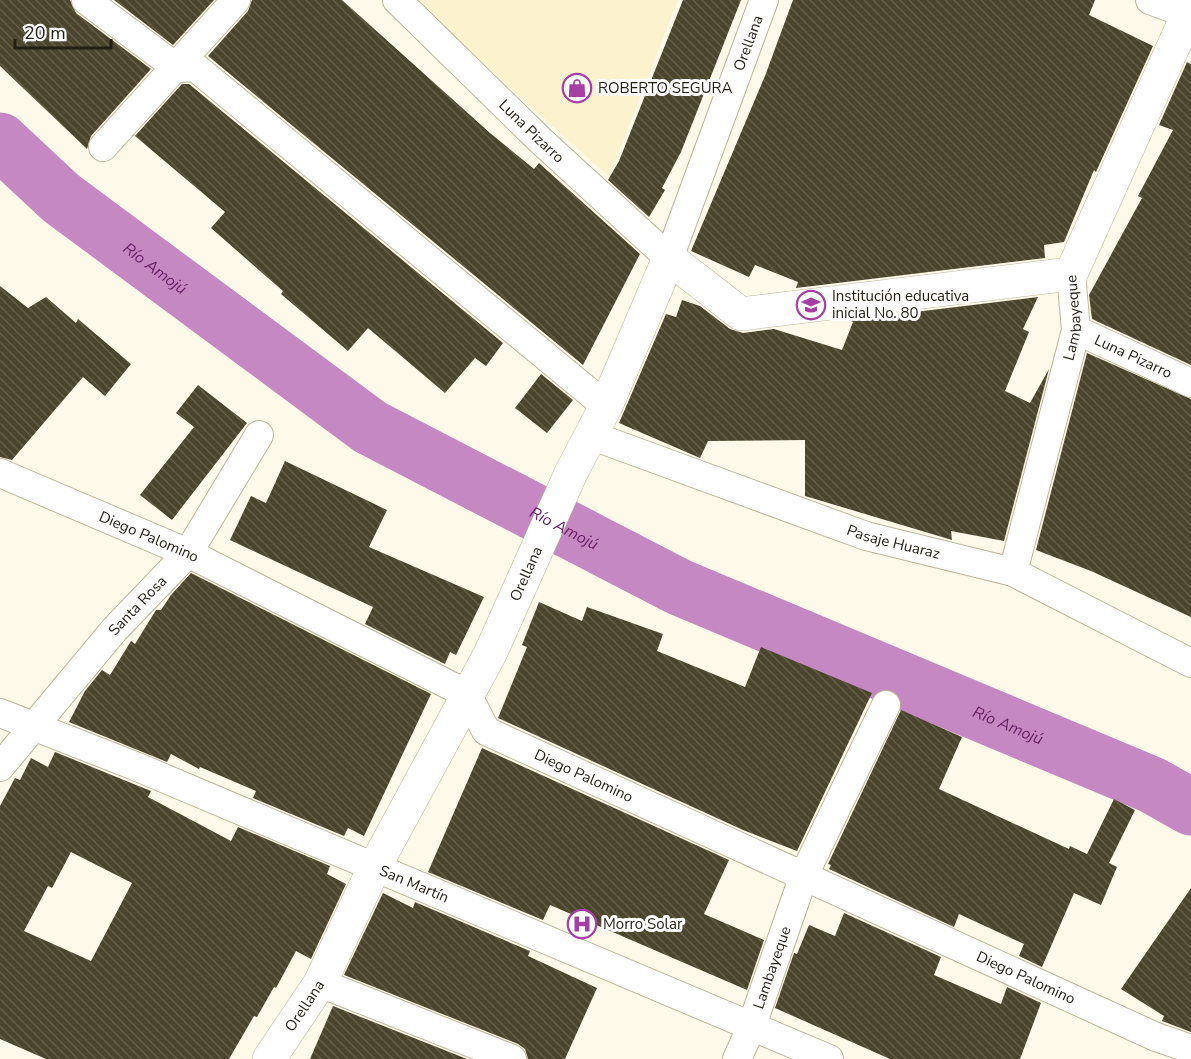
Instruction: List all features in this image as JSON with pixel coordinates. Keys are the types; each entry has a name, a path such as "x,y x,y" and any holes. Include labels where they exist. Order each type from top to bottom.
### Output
{"street":[{"path":"86,0 177,68 195,67 606,406"},
{"path":"103,147 177,68 236,0"},
{"name":"Luna Pizarro","path":"397,0 540,140 669,258"},
{"name":"Orellana","path":"269,1059 320,983 374,868 466,694 490,654 514,604 571,472 606,406 669,258 764,0"},
{"path":"1150,0 1190,12"},
{"name":"Lambayeque","path":"1013,572 1076,330 1071,274 1190,12"},
{"path":"669,258 741,314 1071,274"},
{"name":"Luna Pizarro","path":"1076,330 1191,383"},
{"name":"Santa Rosa","path":"0,767 115,629 188,553 259,435"},
{"name":"Pasaje Huaraz","path":"590,435 866,536 1013,572 1191,663"},
{"name":"Diego Palomino","path":"0,473 188,553 466,694 486,731 1156,1037 1191,1049"},
{"name":"Lambayeque","path":"737,1059 751,1028 804,875 886,705"},
{"name":"San Martín","path":"0,713 135,766 829,1059"},
{"path":"320,983 512,1059"}],"shaded area":[{"name":"ROBERTO SEGURA","path":"413,0 678,0 609,177"}],"building":[{"path":"0,0 70,0 76,13 151,69 91,136 87,149 0,66"},
{"path":"114,0 214,0 173,45"},
{"path":"252,0 342,0 490,133 534,169 539,163 640,254 583,365 208,56 248,11"},
{"path":"683,0 741,0 681,152 662,188 665,190 649,217 608,180 619,161"},
{"path":"793,0 1095,0 1089,15 1153,46 1096,172 1094,170 1064,242 1044,245 1045,258 796,288 798,282 755,265 749,277 691,251 765,76"},
{"path":"1187,62 1191,64 1191,365 1092,319 1089,295 1142,198 1138,196 1173,130 1159,125"},
{"path":"182,84 189,84 503,343 486,366 475,358 445,393 368,328 348,351 281,294 283,291 211,228 225,212 135,136"},
{"path":"0,286 28,308 46,297 76,323 78,319 131,364 105,396 83,377 12,460 0,457"},
{"path":"1038,297 1023,329 1029,332 1005,391 1030,403 1049,369 1004,541 951,531 952,540 805,496 805,440 708,441 700,458 619,423 666,314 676,317 682,300 700,306 730,329 743,333 774,329 842,350 853,322 849,320"},
{"path":"1087,353 1191,399 1191,617 1091,571 1036,550"},
{"path":"541,374 573,400 547,433 515,408"},
{"path":"198,385 247,423 172,520 140,495 194,427 176,413"},
{"path":"285,461 387,510 369,547 484,597 456,655 450,652 445,664 365,624 373,607 230,540 251,496 266,503"},
{"path":"191,573 431,694 364,836 348,828 344,836 253,798 256,791 200,767 199,769 171,754 167,762 69,722 85,691 102,670 110,675 131,641 135,644 156,610 161,610"},
{"path":"539,602 582,621 587,607 663,634 657,651 745,687 761,647 872,693 797,851 743,830 498,718 527,647 522,645"},
{"path":"901,710 962,737 939,789 1069,849 1070,846 1087,854 1114,799 1135,810 1109,863 1117,867 1101,905 1074,893 1042,967 1019,956 1024,944 959,914 954,927 829,869 831,865 828,864"},
{"path":"482,748 729,860 704,914 764,940 747,990 550,905 543,920 428,872"},
{"path":"55,752 151,791 148,797 231,841 238,827 330,866 327,874 346,884 311,959 296,951 276,988 274,987 257,1017 254,1016 229,1059 46,1059 0,1039 0,806 15,778 20,780 31,758 48,767","holes":["71,852 132,883 91,961 24,931 48,886 52,888"]},
{"path":"1191,888 1191,1032 1162,1021 1164,1016 1121,989"},
{"path":"383,893 413,908 415,902 530,951 528,956 597,988 565,1059 528,1059 525,1049 518,1044 344,975"},
{"path":"844,913 941,957 934,975 1001,1004 1007,987 1041,1003 1020,1059 890,1059 775,1008 794,953 797,954 809,925 835,936"},
{"path":"333,1006 467,1059 310,1059"}],"waterway":[{"name":"Río Amojú","path":"0,141 61,198 370,427 679,587 1152,785 1191,807"}],"place":[{"name":"ROBERTO SEGURA","path":"577,88"},
{"name":"Institución educativa inicial No. 80","path":"811,305"},
{"name":"Morro Solar","path":"582,924"}]}
